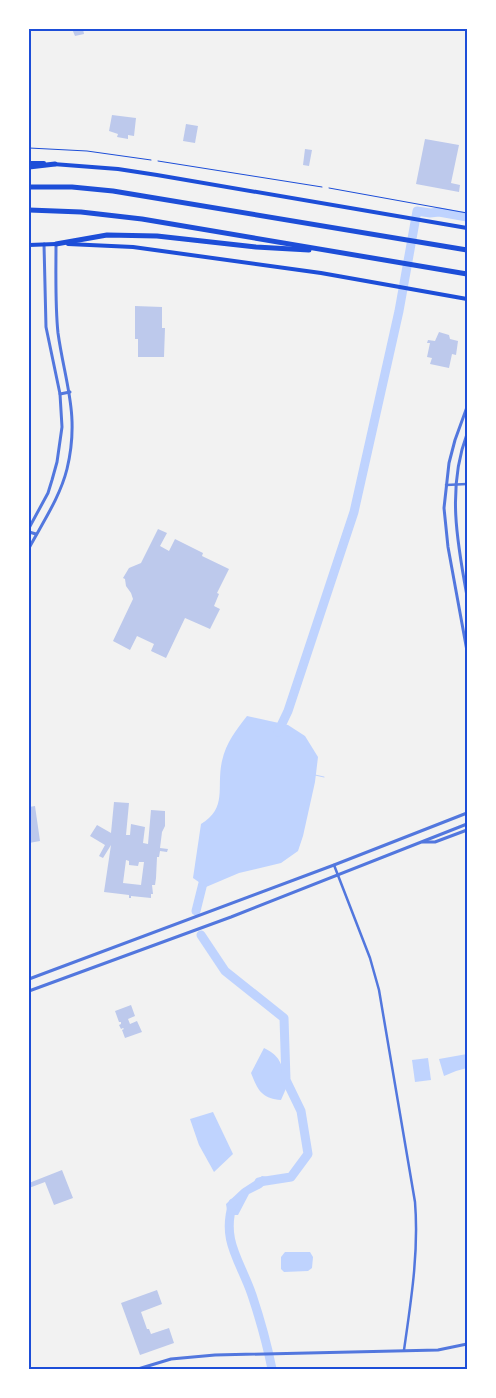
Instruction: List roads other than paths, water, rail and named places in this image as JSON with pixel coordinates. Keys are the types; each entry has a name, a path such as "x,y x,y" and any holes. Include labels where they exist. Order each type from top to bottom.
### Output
{"highway":[{"path":"29,167 55,164"},
{"path":"29,187 72,187 113,191 467,250"},
{"path":"29,210 81,212 142,219 467,274"},
{"path":"56,244 107,235 157,236 256,247 332,251"}],"main road":[{"path":"29,162 118,169 467,228"},
{"path":"29,245 56,244 133,247 321,273 467,299"}],"street":[{"path":"29,531 48,493 57,462 62,427 60,394 46,327 44,244"},
{"path":"29,548 57,497 67,470 72,440 70,392 58,333 56,244"},
{"path":"60,394 70,392"},
{"path":"467,407 455,440 446,485 444,508 446,530 467,651"},
{"path":"467,434 459,463 456,485 458,546 467,596"},
{"path":"446,485 467,484"},
{"path":"29,531 36,534"},
{"path":"29,531 34,539"},
{"path":"29,979 467,813"},
{"path":"29,990 231,916 467,824"},
{"path":"417,843 436,842 467,830"},
{"path":"334,865 370,958 379,990 415,1202 417,1256 404,1350"},
{"path":"138,1369 184,1357 438,1350 467,1344"}],"water":[{"path":"247,716 288,725 305,736 318,757 315,782 303,836 298,851 281,863 239,873 206,887 193,878 201,824 215,811 218,804 220,771 224,754 232,737"},
{"path":"264,1048 278,1059 288,1084 281,1100 269,1097 261,1092 251,1073"},
{"path":"467,1054 467,1068 444,1076 439,1059"},
{"path":"428,1058 431,1080 415,1082 412,1060"},
{"path":"213,1112 233,1154 214,1172 199,1145 190,1119"},
{"path":"262,1176 273,1178 261,1188 249,1194 238,1215 233,1215 227,1210 226,1204 242,1189"},
{"path":"285,1252 310,1252 313,1257 312,1268 308,1271 284,1272 281,1269 281,1257"}],"waterway":[{"path":"278,732 288,711 354,512 399,311 417,211 439,212 467,217"},
{"path":"315,775 324,777"},
{"path":"196,911 205,875"},
{"path":"201,935 225,971 284,1018 286,1080 301,1111 308,1154 291,1177 259,1182"},
{"path":"233,1203 229,1228 231,1240 255,1304 272,1369"}]}
